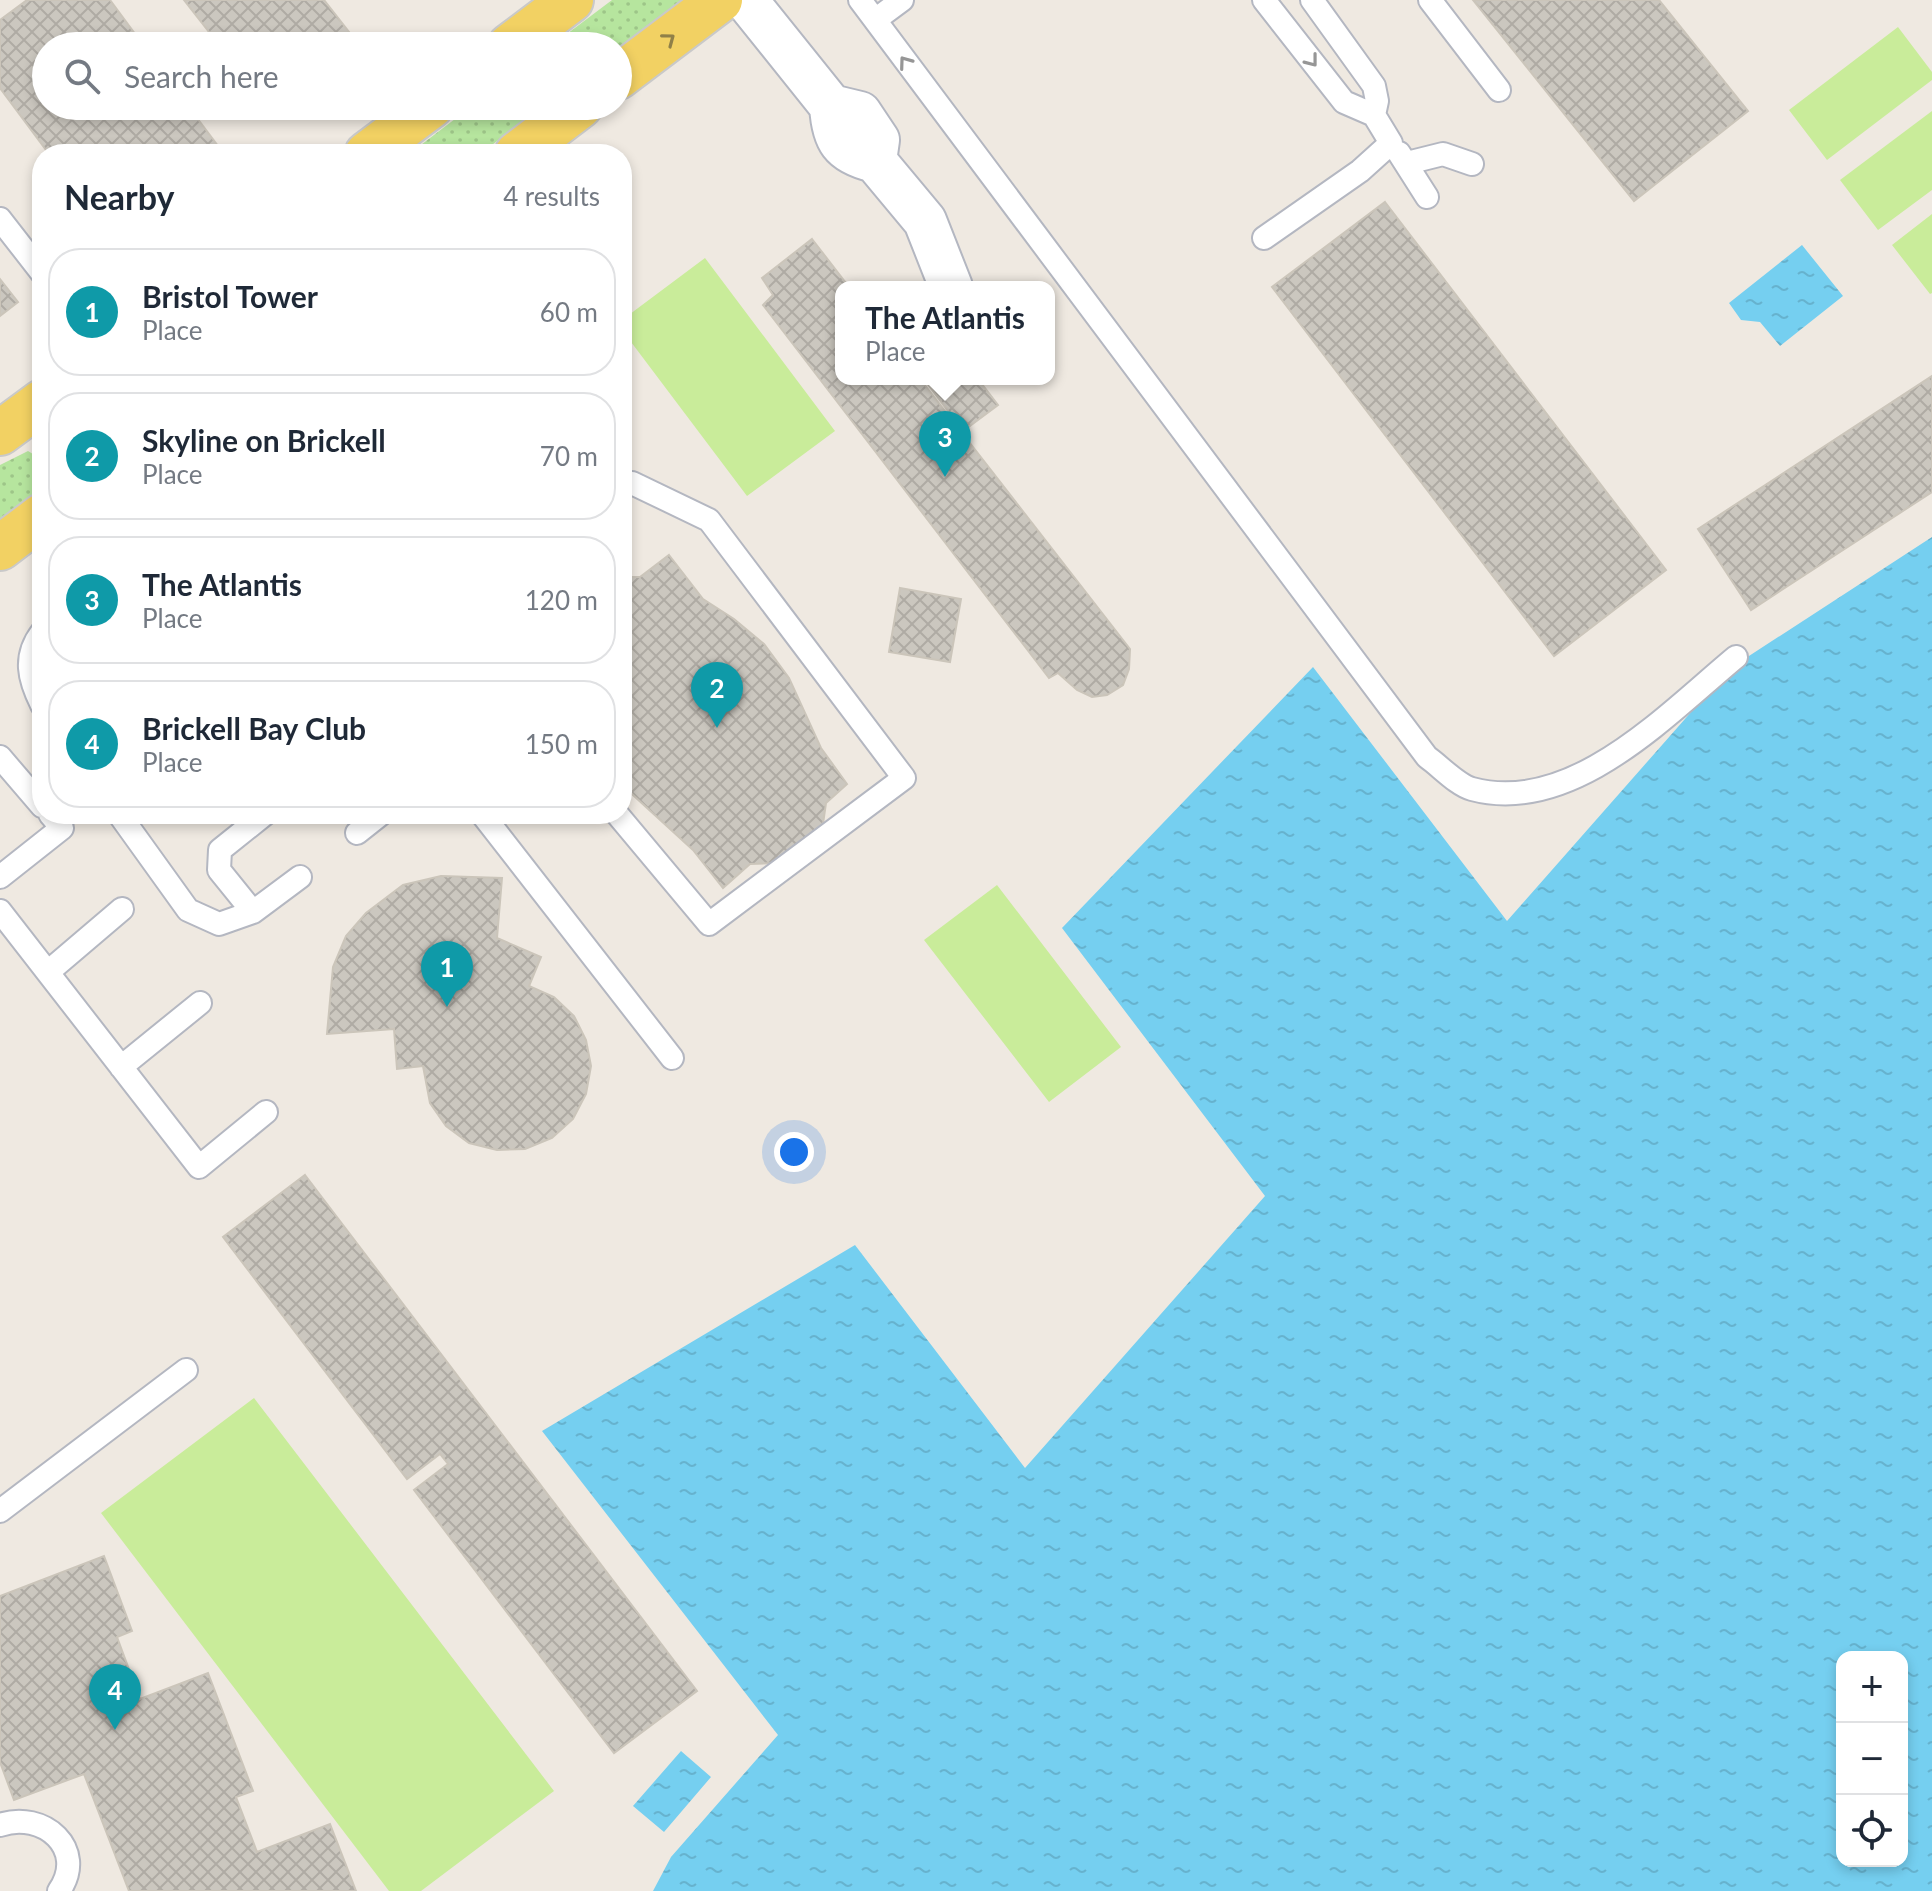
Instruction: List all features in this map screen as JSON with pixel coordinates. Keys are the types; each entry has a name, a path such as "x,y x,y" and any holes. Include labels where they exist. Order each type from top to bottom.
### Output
{"main road":[{"path":"529,32 571,0"},
{"path":"632,66 720,0"},
{"path":"380,144 412,120"},
{"path":"530,144 562,120"},
{"path":"0,433 32,409"},
{"path":"0,548 32,524"}],"street":[{"path":"746,0 831,106 832,128 844,148 851,156 875,161 925,221 949,281"}],"lane":[{"path":"860,0 1427,757 1470,789 1520,793 1581,777 1633,743 1736,657"},
{"path":"875,20 902,0"},
{"path":"1264,0 1344,102 1374,115 1427,197"},
{"path":"1312,0 1374,86 1377,101 1374,115"},
{"path":"1430,0 1499,90"},
{"path":"1264,238 1360,171 1391,143"},
{"path":"1407,163 1443,154 1472,164"},
{"path":"0,219 32,260"},
{"path":"625,824 709,924 904,778 709,520 632,483"},
{"path":"32,650 28,666 32,677"},
{"path":"0,757 32,794"},
{"path":"0,877 62,828 59,824"},
{"path":"126,824 188,910 219,924 253,912 300,877"},
{"path":"252,824 220,850 218,861 219,870 253,912"},
{"path":"357,833 368,824"},
{"path":"490,824 672,1058"},
{"path":"48,972 122,909"},
{"path":"0,911 199,1167 266,1112"},
{"path":"121,1067 200,1003"},
{"path":"0,1511 186,1370"},
{"path":"0,1825 28,1820 54,1833 63,1844 67,1859 67,1873 59,1891"}],"green space":[{"path":"612,0 683,0 632,38 632,32 570,32"},
{"path":"1898,27 1932,72 1932,80 1827,160 1789,110"},
{"path":"1932,111 1932,190 1878,230 1840,180"},
{"path":"454,120 525,120 493,144 422,144"},
{"path":"1932,214 1932,293 1930,294 1892,245"},
{"path":"705,258 835,431 747,496 632,343 632,313"},
{"path":"28,451 32,453 32,495 0,519 0,465"},
{"path":"997,885 1121,1047 1049,1102 924,940"},
{"path":"254,1398 554,1791 421,1891 389,1891 101,1513"}],"water":[{"path":"1802,245 1843,296 1780,346 1760,322 1741,320 1729,303"},
{"path":"1932,537 1932,1891 653,1891 671,1857 778,1735 542,1431 855,1245 1025,1468 1265,1196 1062,928 1313,667 1507,921 1729,669"},
{"path":"681,1751 711,1777 664,1832 633,1806"}],"building":[{"path":"27,0 110,0 134,32 32,32 32,120 198,120 216,144 42,144 0,88 0,20"},
{"path":"184,0 324,0 349,32 209,32"},
{"path":"1473,0 1659,0 1748,111 1634,201"},
{"path":"1385,202 1666,570 1554,656 1272,287"},
{"path":"812,239 844,281 835,281 835,385 925,385 1130,649 1129,669 1123,685 1107,695 1092,697 1077,690 1058,673 1049,678 763,305 773,295 762,278"},
{"path":"0,279 18,302 0,316"},
{"path":"1932,376 1932,492 1751,610 1698,529"},
{"path":"928,385 983,385 998,405 963,431"},
{"path":"669,555 703,599 764,644 789,678 821,748 847,784 826,803 823,824 812,841 776,863 750,864 723,888 693,850 632,794 632,577 640,577"},
{"path":"900,588 961,599 950,662 889,652"},
{"path":"441,876 502,878 497,938 541,957 529,986 554,997 574,1016 586,1040 591,1066 586,1094 573,1119 552,1138 525,1149 497,1150 469,1143 446,1126 430,1103 423,1066 397,1069 394,1029 327,1034 333,967 346,936 366,913 403,885"},
{"path":"305,1175 697,1691 614,1753 414,1490 448,1464 440,1454 407,1479 223,1237"},
{"path":"104,1556 132,1631 117,1637 140,1699 208,1673 253,1791 236,1797 257,1852 330,1824 356,1891 129,1891 84,1774 14,1800 0,1762 0,1596"}],"place":[{"name":"The Atlantis","path":"945,477"},
{"name":"Skyline on Brickell","path":"717,728"},
{"name":"Bristol Tower","path":"447,1007"},
{"name":"Brickell Bay Club","path":"115,1730"}]}
